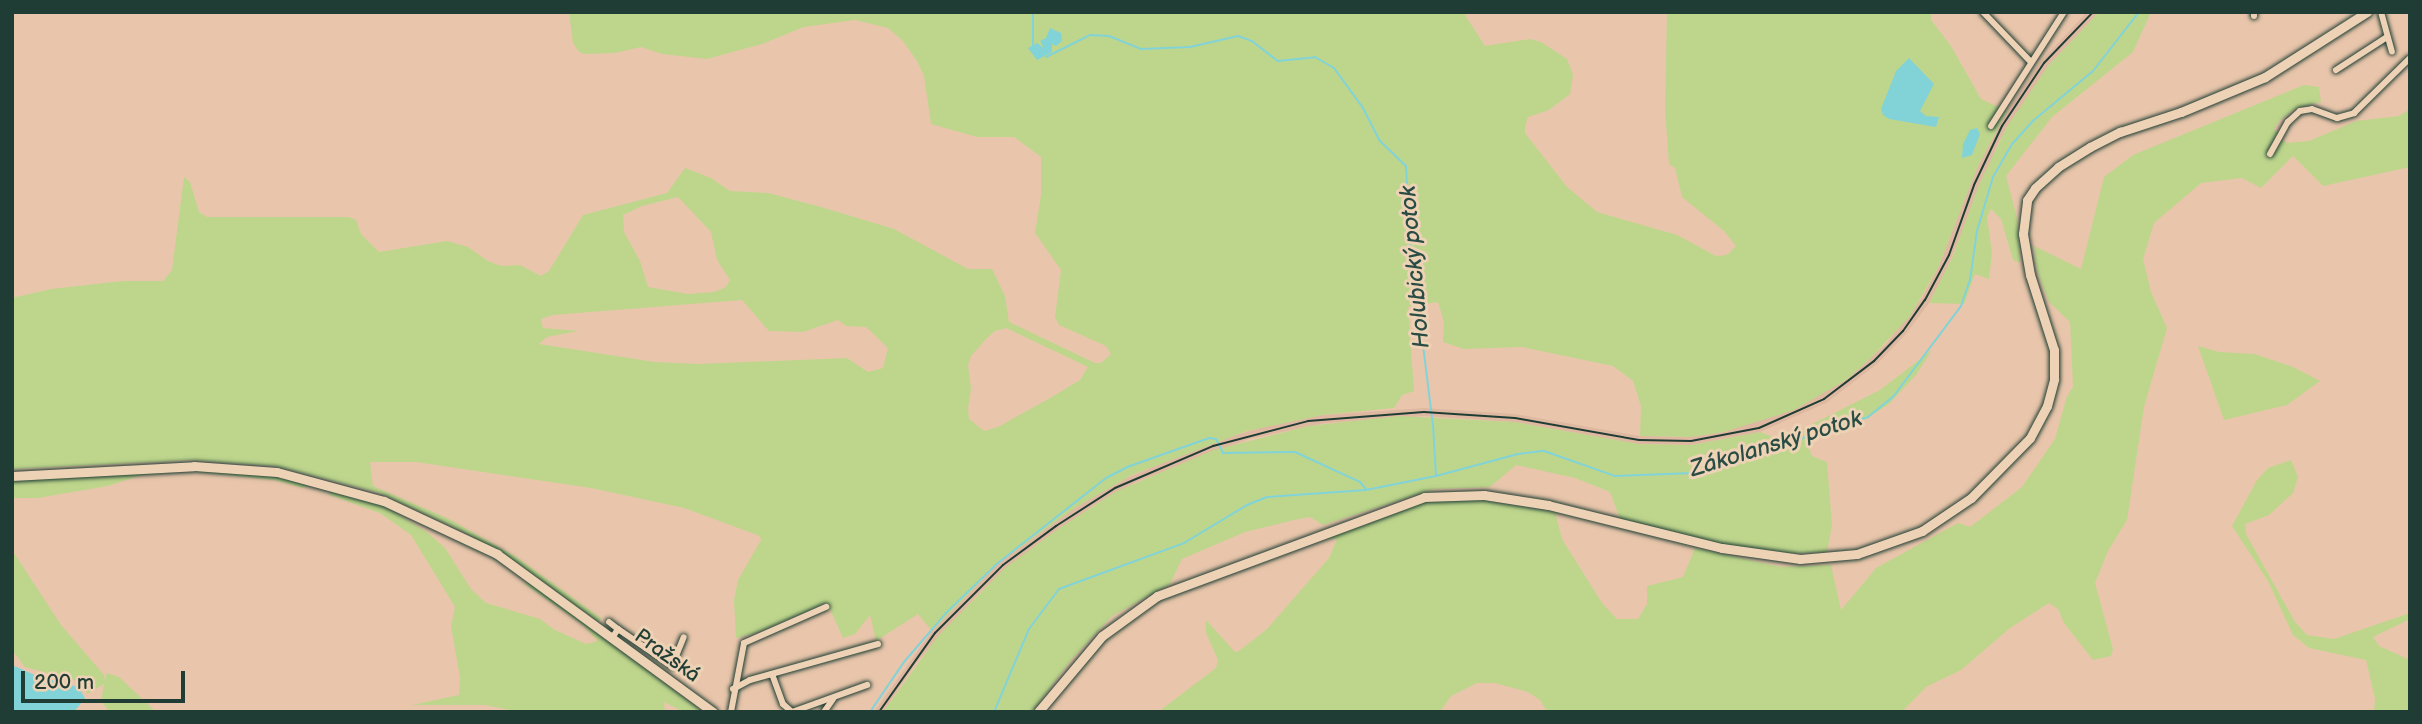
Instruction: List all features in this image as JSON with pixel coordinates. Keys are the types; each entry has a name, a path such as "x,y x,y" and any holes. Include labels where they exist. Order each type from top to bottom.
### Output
{"main road":[{"path":"1038,712 1084,654 1123,618 1148,601 1424,496 1484,495 1548,505 1722,548 1800,559 1857,554 1922,531 1971,498 2030,439 2047,406 2054,379 2054,351 2030,275 2023,234 2025,207 2035,188 2058,167 2091,147 2120,132 2181,112 2265,76 2367,12"},
{"name":"Pražská","path":"12,476 194,466 276,472 384,501 497,554 713,712"}],"street":[{"path":"1983,12 2030,61"},
{"path":"2050,12 2056,22"},
{"path":"1991,126 2030,61 2064,12"},
{"path":"2381,12 2392,52"},
{"path":"2336,70 2387,37"},
{"path":"2270,155 2284,128 2300,111 2312,109 2337,118 2354,113 2410,58"},
{"path":"731,712 733,689 744,643 826,607"},
{"path":"609,622 680,671"},
{"path":"612,638 618,629"},
{"path":"672,666 684,637"},
{"path":"733,689 772,674 878,644"},
{"path":"772,674 783,704 792,712 867,685"},
{"path":"824,712 834,697"}],"shaded area":[{"path":"2087,12 2099,12 2048,66 1999,141 1946,271 1929,303 1906,334 1877,364 1826,403 1760,432 1691,445 1639,444 1514,422 1424,416 1325,423 1249,439 1136,482 1096,504 1035,546 981,591 917,662 883,712 874,712 932,631 1000,562 1053,522 1113,484 1212,442 1267,426 1323,415 1424,408 1515,414 1640,436 1691,437 1724,432 1846,380 1886,344 1922,298 1938,268 1977,168 2007,111 2041,61"}],"green space":[{"path":"569,12 1463,12 1485,46 1530,39 1541,42 1567,59 1573,75 1570,94 1549,110 1528,117 1525,133 1567,187 1597,212 1677,235 1716,256 1727,255 1736,246 1724,231 1682,197 1675,168 1669,164 1665,111 1667,12 1931,12 1931,20 1951,46 1981,99 2007,111 1977,168 1938,268 1910,316 1871,358 1846,380 1794,410 1724,432 1691,437 1640,436 1641,406 1633,381 1613,366 1522,347 1464,349 1443,342 1444,322 1438,302 1408,307 1414,391 1402,395 1394,408 1323,415 1247,431 1132,475 1075,508 1000,562 932,631 918,614 876,641 870,615 855,634 843,638 827,603 756,633 736,638 734,600 738,580 761,540 760,536 684,508 591,488 416,462 370,462 373,486 449,519 515,556 601,618 599,622 468,534 380,493 275,466 192,460 12,469 12,298 51,289 123,281 163,281 172,270 184,177 190,182 199,212 207,217 349,217 356,220 361,234 379,252 447,241 468,247 488,261 501,266 520,265 541,276 549,271 583,215 667,193 685,168 711,178 730,191 768,193 821,207 894,229 968,269 992,269 1005,296 1009,322 1095,363 1101,363 1111,354 1106,346 1059,325 1055,317 1061,270 1035,233 1041,195 1041,157 1014,137 977,137 931,124 924,76 902,40 888,28 855,20 804,27 762,44 707,59 662,54 641,47 615,53 585,54 579,52 573,43","holes":["678,197 711,232 717,260 730,280 726,287 714,292 688,294 648,287 640,261 624,232 623,215 642,206","742,300 769,331 803,332 838,320 846,326 866,327 888,348 883,368 868,372 847,358 699,364 655,362 539,344 547,337 579,331 543,328 541,319 553,315","1006,328 1088,367 1080,380 998,427 984,431 969,419 971,389 968,365 971,356 995,331"]},
{"path":"2099,12 2151,12 2133,52 2052,117 2006,176 2018,222 2020,263 2013,260 2001,219 1991,209 1987,217 1992,253 1989,279 1975,274 1964,304 1929,303 1953,256 1978,187 2006,128 2048,66"},
{"path":"2304,85 2319,87 2321,102 2296,108 2279,121 2274,129 2286,143 2309,141 2356,121 2399,116 2410,109 2410,167 2323,186 2293,156 2261,188 2242,178 2201,183 2154,223 2143,259 2151,292 2167,328 2144,407 2127,520 2108,551 2095,583 2113,649 2111,656 2093,660 2064,623 2058,609 2049,603 2010,628 1961,670 1926,687 1902,712 1547,712 1540,700 1528,692 1495,683 1477,683 1451,696 1440,712 1158,712 1216,668 1218,660 1206,633 1206,620 1235,652 1239,651 1267,629 1329,558 1337,539 1322,539 1426,500 1475,499 1555,512 1562,539 1602,603 1617,619 1638,619 1647,604 1647,586 1683,577 1695,548 1781,567 1831,565 1841,610 1876,568 1958,523 1970,527 2022,487 2055,439 2067,396 2073,387 2070,322 2049,302 2037,270 2034,246 2081,269 2104,177 2133,155"},
{"path":"2198,346 2219,352 2255,354 2293,367 2320,381 2287,405 2224,420"},
{"path":"1932,350 1916,375 1889,404 1866,419 1826,430 1812,438 1808,446 1812,456 1827,462 1832,525 1827,552 1774,554 1706,541 1620,519 1610,492 1575,478 1516,465 1490,487 1434,489 1323,525 1310,517 1294,520 1245,532 1182,559 1170,584 1112,616 1071,660 1032,712 883,712 938,636 1005,568 1058,529 1117,491 1214,450 1308,426 1399,416 1514,422 1639,444 1691,445 1760,432 1781,440 1880,390"},
{"path":"2291,460 2298,477 2293,493 2269,515 2245,524 2246,534 2295,622 2307,635 2334,639 2410,613 2410,619 2373,637 2379,646 2410,660 2410,712 2374,712 2375,699 2366,660 2309,648 2293,635 2268,581 2232,526 2257,480 2268,468"},
{"path":"184,468 271,474 309,485 303,488 274,480 189,471 142,475 108,486 38,498 12,498 12,480"},
{"path":"329,487 388,508 428,533 445,548 471,589 486,603 540,619 555,630 586,644 598,641 582,624 526,585 527,578 703,712 684,712 664,702 665,712 520,712 485,705 412,705 459,695 460,678 451,626 455,607 411,535 380,513 329,495"},
{"path":"12,550 61,625 104,675 105,681 107,673 119,677 156,712 109,712 101,700 104,684 87,694 81,682 25,667 12,650"}],"water":[{"path":"1050,28 1061,33 1062,41 1056,46 1052,44 1052,52 1037,60 1028,48 1037,43 1044,48 1040,41 1046,38"},
{"path":"1909,58 1934,84 1920,111 1926,116 1939,117 1936,127 1889,119 1883,115 1881,109 1896,71"},
{"path":"1977,128 1980,134 1972,155 1962,158 1963,144 1970,130"},
{"path":"12,665 37,676 78,687 85,698 74,712 12,712"}],"waterway":[{"name":"Holubický potok","path":"1033,12 1033,46"},
{"name":"Zákolanský potok","path":"994,712 1029,629 1059,589 1184,543 1247,505 1267,497 1366,490 1436,476 1518,454 1544,451 1615,476 1693,473 1868,417 1893,397 1961,306 1970,280 1977,231 1993,177 2013,143 2034,120 2093,71 2139,12"},
{"name":"Holubický potok","path":"1046,57 1090,35 1109,36 1141,49 1190,47 1238,36 1252,41 1278,61 1315,57 1334,68 1363,108 1380,141 1406,166 1410,241 1433,425 1436,475"},
{"path":"870,712 904,662 947,612 998,563 1106,478 1130,466 1209,438 1216,439 1223,453 1295,452 1360,482 1366,489"}],"railway":[{"path":"879,712 935,633 1003,565 1056,526 1115,488 1213,446 1308,421 1424,412 1515,418 1639,440 1691,441 1759,428 1824,399 1874,361 1903,331 1925,300 1949,255 1974,185 2002,126 2044,63 2093,12"}]}
